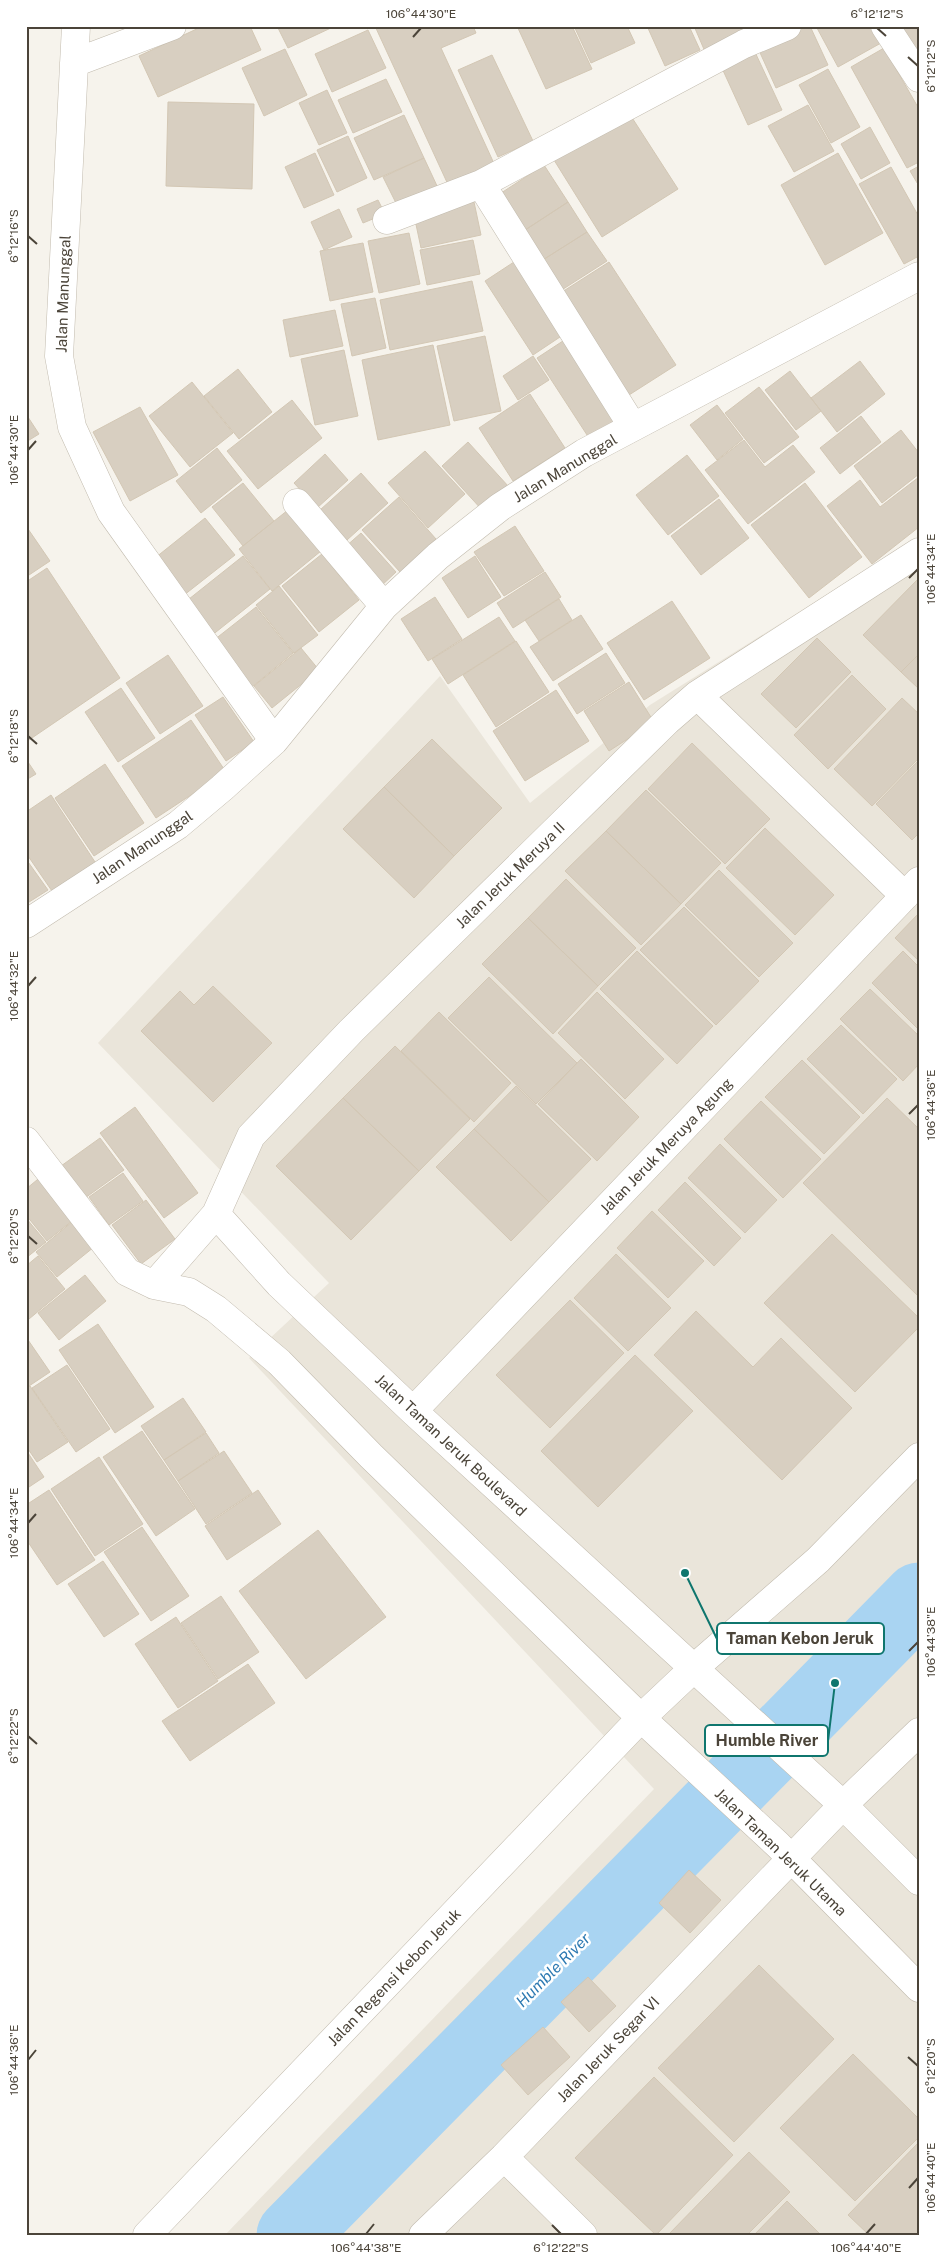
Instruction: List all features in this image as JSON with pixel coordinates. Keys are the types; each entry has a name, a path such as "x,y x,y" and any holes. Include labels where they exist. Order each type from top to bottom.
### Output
{"street":[{"name":"Jalan Manunggal","path":"76,26 59,356 72,427 111,512 274,741"},
{"path":"74,63 172,26"},
{"path":"387,220 481,184 744,44 787,26"},
{"path":"885,26 919,78"},
{"path":"481,184 633,428"},
{"name":"Jalan Manunggal","path":"26,924 178,825 274,741 384,606 438,556 500,507 584,453 919,276"},
{"path":"297,503 384,606"},
{"name":"Jalan Jeruk Meruya II","path":"154,1286 216,1214 251,1136 351,1031 667,721 697,695 919,552"},
{"path":"697,695 912,888"},
{"name":"Jalan Jeruk Meruya Agung","path":"414,1411 912,888"},
{"path":"26,1141 127,1272 154,1286 189,1292 216,1309 278,1362 378,1463 641,1718"},
{"name":"Jalan Taman Jeruk Boulevard","path":"216,1214 280,1284 414,1411 693,1669"},
{"name":"Jalan Regensi Kebon Jeruk","path":"147,2235 641,1718 693,1669 818,1560 919,1457"},
{"path":"693,1669 818,1782 919,1880"},
{"name":"Jalan Taman Jeruk Utama","path":"641,1718 781,1850 919,1988"},
{"name":"Jalan Jeruk Segar VI","path":"423,2235 504,2157 781,1850 842,1805 919,1732"},
{"path":"504,2157 582,2235"}],"shaded area":[{"path":"919,537 919,2235 225,2235 654,1789 249,1358 329,1283 98,1043 440,676 530,803 650,705"}],"building":[{"path":"203,26 250,26 261,50 158,97 139,56"},
{"path":"277,26 333,26 333,27 288,48"},
{"path":"375,26 473,26 476,33 441,48 497,170 451,191"},
{"path":"517,26 572,26 592,69 546,89"},
{"path":"574,26 627,26 635,43 591,63"},
{"path":"647,26 689,26 700,50 665,66"},
{"path":"694,26 740,26 744,36 706,54"},
{"path":"799,26 810,26 828,65 776,88 757,46"},
{"path":"820,26 872,26 881,43 838,67 817,28"},
{"path":"896,26 919,26 919,62"},
{"path":"368,30 386,68 332,92 315,54"},
{"path":"884,48 919,109 919,162 907,168 851,67"},
{"path":"285,49 307,95 264,116 242,68"},
{"path":"754,50 782,110 748,125 721,66"},
{"path":"492,55 533,141 498,157 458,70"},
{"path":"828,69 860,127 831,143 799,85"},
{"path":"386,79 402,112 353,133 338,100"},
{"path":"327,90 347,133 319,145 299,103"},
{"path":"168,102 254,104 252,189 166,186"},
{"path":"808,105 834,151 794,172 768,126"},
{"path":"629,113 678,189 602,237 554,160"},
{"path":"404,115 424,158 374,180 354,138"},
{"path":"870,127 890,163 861,179 841,144"},
{"path":"348,136 367,178 337,192 317,150"},
{"path":"315,153 334,195 304,208 285,167"},
{"path":"838,153 883,233 825,265 781,185"},
{"path":"424,158 438,188 398,207 383,177"},
{"path":"544,165 568,202 519,234 495,197"},
{"path":"919,166 919,186 910,171"},
{"path":"891,167 919,217 919,256 904,264 859,184"},
{"path":"378,200 385,214 363,223 357,209"},
{"path":"474,202 481,235 421,248 414,215"},
{"path":"568,202 587,232 538,263 519,234"},
{"path":"339,209 352,237 324,250 311,222"},
{"path":"587,232 607,261 557,293 538,263"},
{"path":"409,233 420,284 379,293 368,241"},
{"path":"473,240 480,274 427,285 420,250"},
{"path":"363,243 373,292 330,301 320,251"},
{"path":"517,260 566,333 533,355 485,281"},
{"path":"609,262 676,365 629,395 562,292"},
{"path":"472,281 483,331 390,350 380,300"},
{"path":"375,298 386,348 352,356 341,304"},
{"path":"335,310 343,346 290,357 283,320"},
{"path":"485,336 501,411 454,421 437,346"},
{"path":"569,337 622,417 589,438 537,358"},
{"path":"433,345 450,425 378,440 362,360"},
{"path":"344,350 358,416 315,425 301,359"},
{"path":"533,356 549,380 518,400 503,376"},
{"path":"860,361 885,394 837,432 811,398"},
{"path":"238,369 272,412 239,439 204,396"},
{"path":"790,371 821,411 796,430 765,390"},
{"path":"192,382 233,433 190,467 149,416"},
{"path":"759,387 799,437 764,463 725,413"},
{"path":"530,394 565,448 513,481 479,428"},
{"path":"292,400 322,438 258,489 227,451"},
{"path":"717,405 743,439 717,460 690,425"},
{"path":"140,407 178,475 130,501 93,432"},
{"path":"26,414 39,434 26,442"},
{"path":"861,416 881,442 840,474 820,448"},
{"path":"901,430 919,453 919,474 882,503 854,466"},
{"path":"744,440 765,467 793,445 815,472 748,524 705,470"},
{"path":"468,442 509,487 483,511 442,466"},
{"path":"217,448 242,480 201,513 176,481"},
{"path":"425,451 465,494 428,528 388,483"},
{"path":"325,454 348,480 317,508 294,483"},
{"path":"687,455 719,496 668,535 636,495"},
{"path":"361,473 388,503 347,540 320,510"},
{"path":"919,477 919,527 872,564 827,506 860,480 880,507"},
{"path":"243,483 274,521 243,546 212,507"},
{"path":"805,483 862,557 809,598 751,525"},
{"path":"399,497 436,539 400,572 362,530"},
{"path":"719,499 749,538 701,575 671,536"},
{"path":"288,510 321,551 272,591 239,549"},
{"path":"205,518 235,555 179,599 150,562"},
{"path":"26,526 50,561 26,577"},
{"path":"515,526 544,571 504,596 474,552"},
{"path":"361,533 396,572 379,588 344,548"},
{"path":"322,554 359,600 319,632 282,586"},
{"path":"243,556 270,589 211,636 184,603"},
{"path":"475,556 501,597 468,618 442,578"},
{"path":"47,568 120,678 26,742 26,582"},
{"path":"545,572 561,597 513,628 497,603"},
{"path":"919,578 919,654 901,672 863,635"},
{"path":"279,586 318,635 294,653 256,605"},
{"path":"435,597 462,639 428,661 401,619"},
{"path":"559,599 572,620 539,641 525,620"},
{"path":"672,601 710,658 644,700 607,643"},
{"path":"256,607 293,653 252,687 214,640"},
{"path":"581,615 603,649 553,681 530,647"},
{"path":"499,617 515,641 448,684 432,659"},
{"path":"817,638 851,672 796,728 761,694"},
{"path":"516,641 549,692 496,727 463,675"},
{"path":"301,648 319,670 272,708 254,686"},
{"path":"606,653 625,683 577,714 558,684"},
{"path":"919,654 919,689 901,672"},
{"path":"168,655 203,706 160,734 126,683"},
{"path":"852,675 886,709 828,769 794,735"},
{"path":"629,682 654,722 609,751 584,711"},
{"path":"121,688 155,738 118,762 85,712"},
{"path":"556,690 589,741 525,781 493,731"},
{"path":"223,697 254,742 226,761 195,715"},
{"path":"902,698 919,714 919,758 872,806 834,769"},
{"path":"191,720 226,772 156,818 122,766"},
{"path":"432,739 502,808 454,856 384,787"},
{"path":"692,743 770,819 725,864 648,789"},
{"path":"26,759 36,774 26,780"},
{"path":"919,760 919,833 912,840 876,804"},
{"path":"105,764 144,823 94,856 55,798"},
{"path":"384,787 454,856 414,898 343,829"},
{"path":"646,790 721,863 681,904 606,831"},
{"path":"51,795 97,865 54,894 26,853 26,812"},
{"path":"765,828 834,895 795,935 726,868"},
{"path":"606,831 681,904 641,945 565,871"},
{"path":"26,859 48,890 26,904"},
{"path":"719,870 793,943 759,977 685,905"},
{"path":"566,879 636,948 598,986 528,918"},
{"path":"684,907 759,981 716,1025 640,950"},
{"path":"919,913 919,961 895,938"},
{"path":"528,918 598,986 553,1034 482,964"},
{"path":"637,951 713,1026 677,1064 600,989"},
{"path":"903,951 919,967 919,1030 872,983"},
{"path":"489,977 577,1063 536,1104 448,1018"},
{"path":"213,986 272,1043 213,1102 141,1031 180,991 194,1005"},
{"path":"870,989 919,1036 919,1064 903,1081 840,1019"},
{"path":"597,992 664,1059 625,1099 558,1033"},
{"path":"439,1012 511,1083 474,1122 401,1051"},
{"path":"841,1025 897,1079 863,1114 807,1059"},
{"path":"395,1046 470,1119 419,1171 343,1098"},
{"path":"581,1059 639,1117 597,1161 538,1104"},
{"path":"802,1060 860,1117 824,1154 765,1097"},
{"path":"516,1086 591,1159 549,1202 474,1129"},
{"path":"343,1098 419,1171 351,1240 276,1166"},
{"path":"887,1098 919,1129 919,1297 803,1183"},
{"path":"761,1101 821,1159 783,1198 724,1139"},
{"path":"135,1107 198,1193 164,1218 100,1133"},
{"path":"474,1129 549,1202 511,1241 436,1167"},
{"path":"100,1138 124,1170 85,1198 61,1166"},
{"path":"720,1144 777,1200 745,1233 688,1178"},
{"path":"123,1173 143,1201 109,1225 89,1197"},
{"path":"43,1175 77,1217 47,1241 26,1215 26,1189"},
{"path":"685,1182 741,1238 714,1266 658,1210"},
{"path":"146,1200 175,1239 141,1264 112,1225"},
{"path":"652,1211 704,1261 668,1298 617,1248"},
{"path":"26,1218 46,1242 26,1258"},
{"path":"73,1221 94,1247 57,1277 36,1252"},
{"path":"832,1234 919,1318 919,1327 855,1392 764,1303"},
{"path":"616,1254 671,1308 628,1351 574,1298"},
{"path":"38,1256 65,1289 29,1319 26,1315 26,1266"},
{"path":"85,1275 106,1301 59,1340 38,1313"},
{"path":"570,1300 624,1353 550,1428 496,1375"},
{"path":"696,1311 753,1367 781,1338 852,1408 782,1480 654,1355"},
{"path":"98,1324 154,1407 115,1433 59,1350"},
{"path":"26,1337 50,1372 26,1388"},
{"path":"635,1355 693,1411 598,1507 541,1451"},
{"path":"67,1365 110,1429 76,1452 32,1388"},
{"path":"30,1386 68,1442 37,1462 26,1446 26,1388"},
{"path":"183,1398 206,1432 164,1460 141,1426"},
{"path":"142,1431 195,1509 156,1536 103,1457"},
{"path":"206,1433 219,1453 178,1481 164,1460"},
{"path":"26,1450 44,1477 26,1489"},
{"path":"224,1451 252,1493 206,1524 178,1481"},
{"path":"99,1457 143,1524 95,1556 51,1489"},
{"path":"49,1490 95,1560 57,1585 26,1539 26,1505"},
{"path":"258,1490 281,1524 227,1560 205,1526"},
{"path":"142,1527 189,1596 151,1621 104,1552"},
{"path":"318,1530 386,1617 306,1679 239,1591"},
{"path":"103,1561 139,1614 104,1637 68,1584"},
{"path":"221,1596 259,1652 218,1679 181,1623"},
{"path":"176,1617 218,1681 178,1708 135,1644"},
{"path":"248,1664 275,1703 190,1761 162,1721"},
{"path":"689,1870 721,1900 690,1933 659,1903"},
{"path":"759,1965 834,2039 734,2142 658,2068"},
{"path":"588,1977 616,2006 589,2032 561,2002"},
{"path":"543,2027 570,2057 528,2095 501,2065"},
{"path":"853,2054 919,2119 919,2137 855,2201 780,2128"},
{"path":"654,2077 733,2155 656,2235 575,2158"},
{"path":"919,2142 919,2235 869,2235 848,2215"},
{"path":"749,2152 790,2192 747,2235 668,2235"},
{"path":"787,2201 821,2235 754,2235"}],"waterway":[{"name":"Humble River","path":"292,2235 919,1598"}],"place":[{"name":"Taman Kebon Jeruk","path":"685,1573"},
{"name":"Humble River","path":"835,1683"}]}
